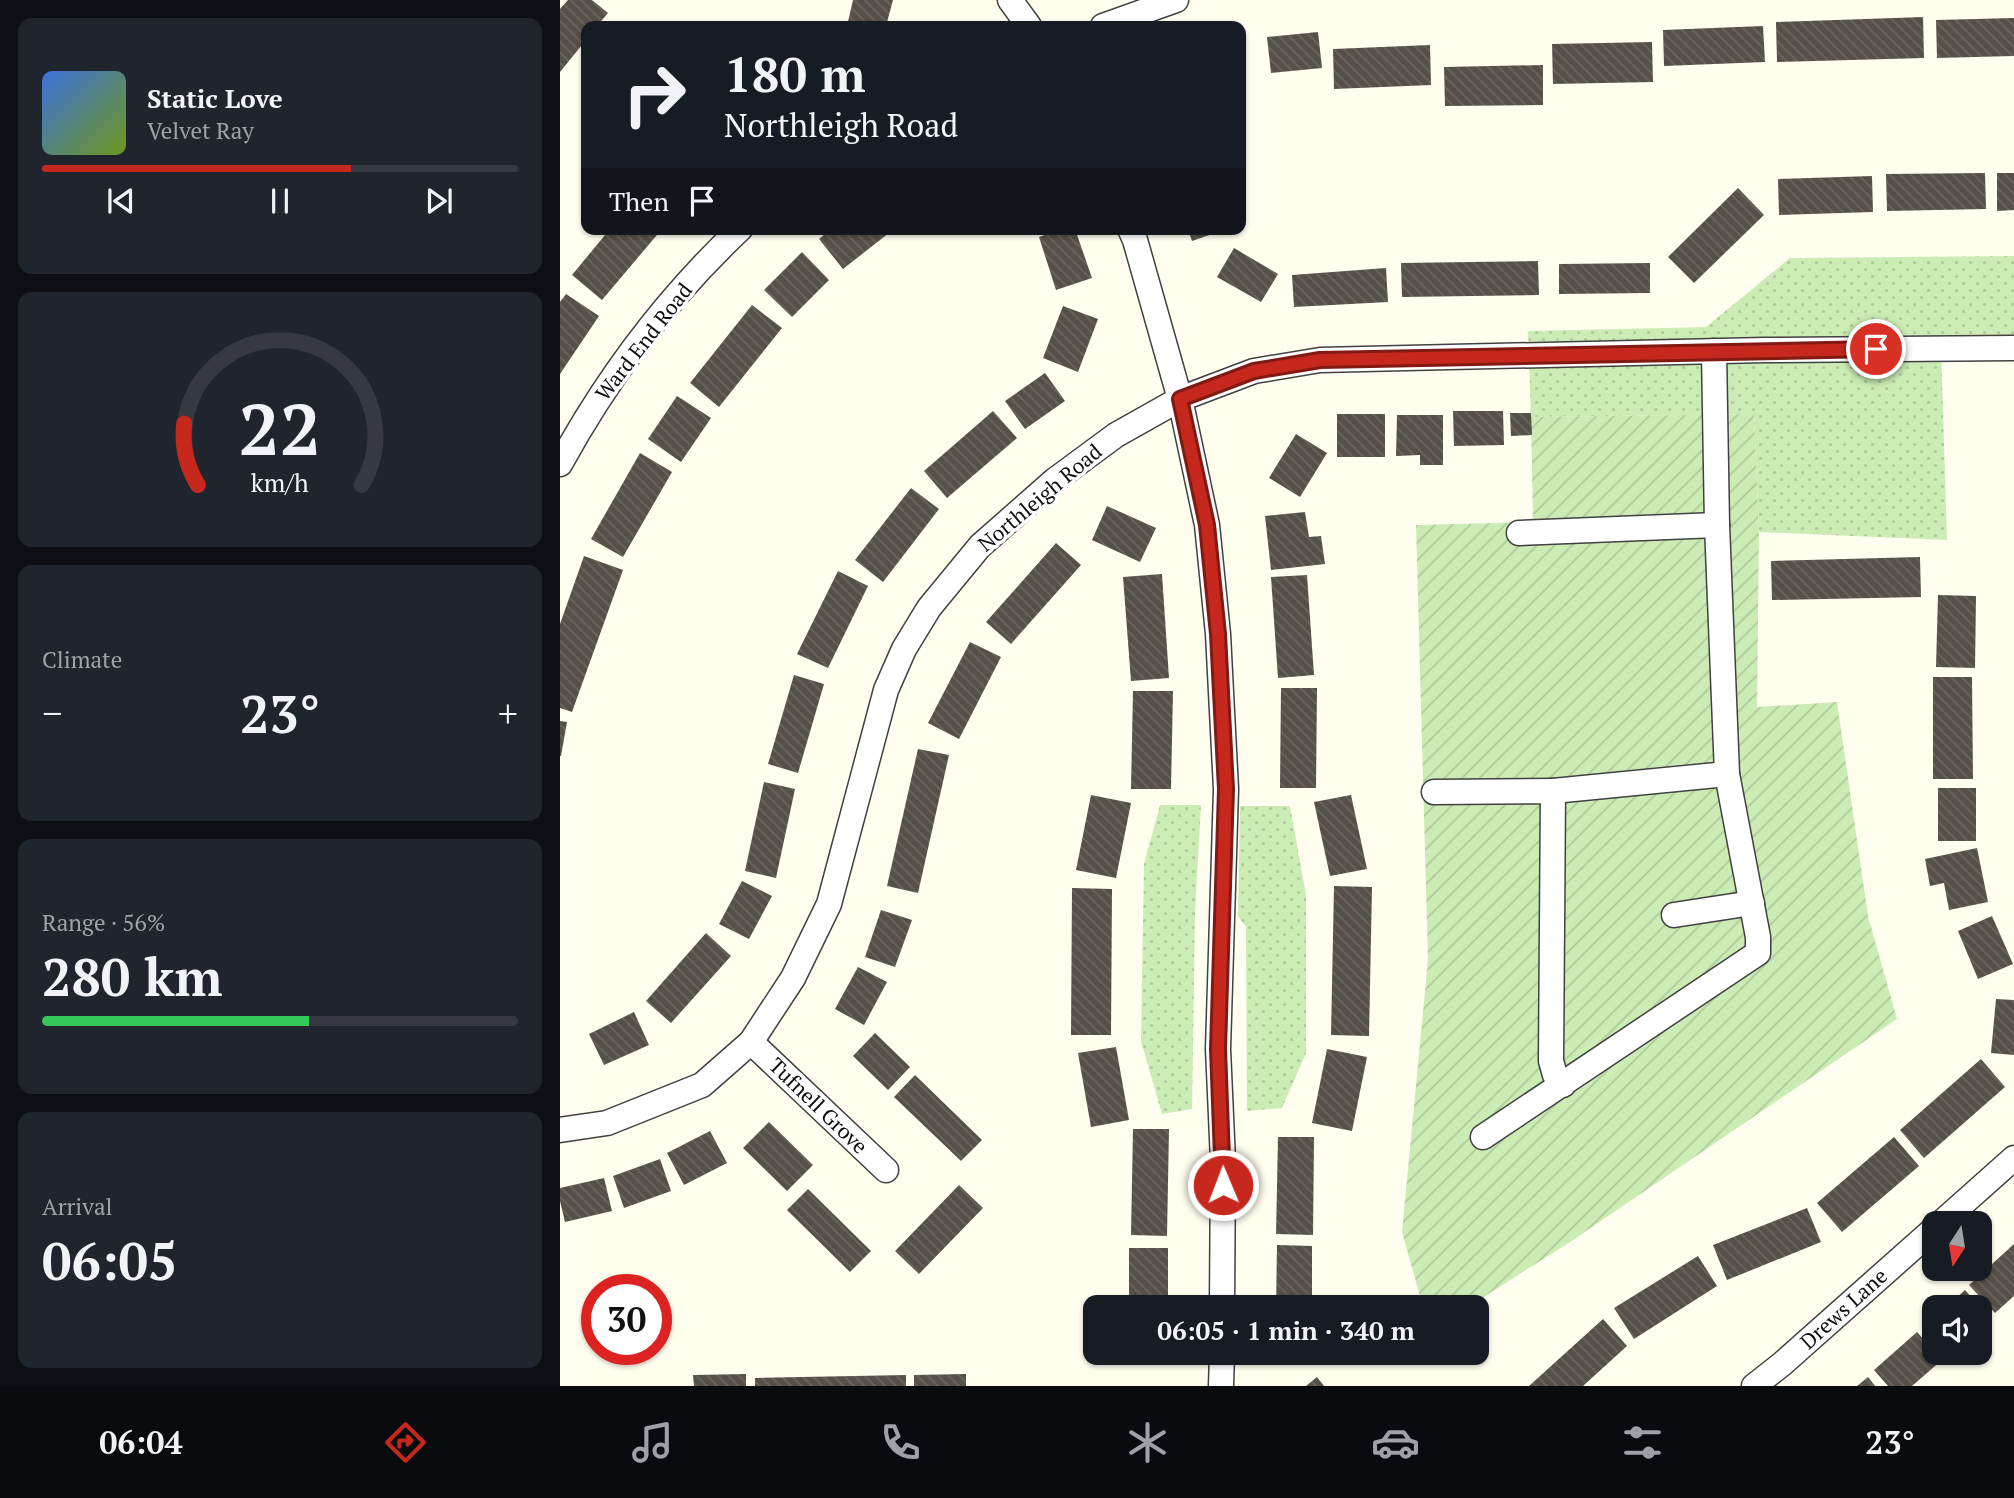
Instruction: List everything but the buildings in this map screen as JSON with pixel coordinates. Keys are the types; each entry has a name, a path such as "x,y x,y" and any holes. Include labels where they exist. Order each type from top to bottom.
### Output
{"street":[{"path":"1010,0 1025,21"},
{"path":"1117,21 1176,0"},
{"name":"Ward End Road","path":"560,464 583,421 645,336 715,253 734,235"},
{"path":"1133,235 1180,399 1207,525 1218,634 1226,789 1218,1049 1223,1161 1222,1295"},
{"name":"Northleigh Road","path":"560,1130 607,1123 702,1085 751,1042 793,978 829,904 886,690 904,649 929,608 980,547 1055,480 1116,435 1180,399 1254,371 1320,360 1714,351 2014,348"},
{"path":"1483,1137 1758,953 1759,937 1727,774 1717,525 1714,351"},
{"path":"1519,533 1717,525"},
{"path":"1434,792 1553,791 1727,774"},
{"path":"1553,791 1551,1061 1555,1075 1563,1084"},
{"path":"1674,915 1752,903"},
{"name":"Tufnell Grove","path":"751,1042 886,1170"},
{"path":"1954,1211 2014,1158"},
{"name":"Drews Lane","path":"1754,1386 1922,1240"},
{"path":"1221,1386 1222,1365"}],"green space":[{"path":"2014,256 2014,348 1941,347 1947,540 1759,532 1754,414 1531,417 1528,331 1706,327 1790,258"},
{"path":"1754,414 1759,532 1757,707 1837,702 1868,916 1897,1019 1570,1242 1487,1295 1420,1295 1402,1232 1428,960 1416,525 1533,522 1531,417"},
{"path":"1160,805 1201,805 1195,912 1192,1109 1162,1114 1141,1041 1144,864"},
{"path":"1240,806 1290,806 1306,895 1306,1053 1282,1108 1247,1111 1246,927 1238,916"}],"route":[{"path":"1223,1185 1218,1049 1226,789 1218,634 1207,525 1180,399 1254,371 1320,360 1876,349"}]}
